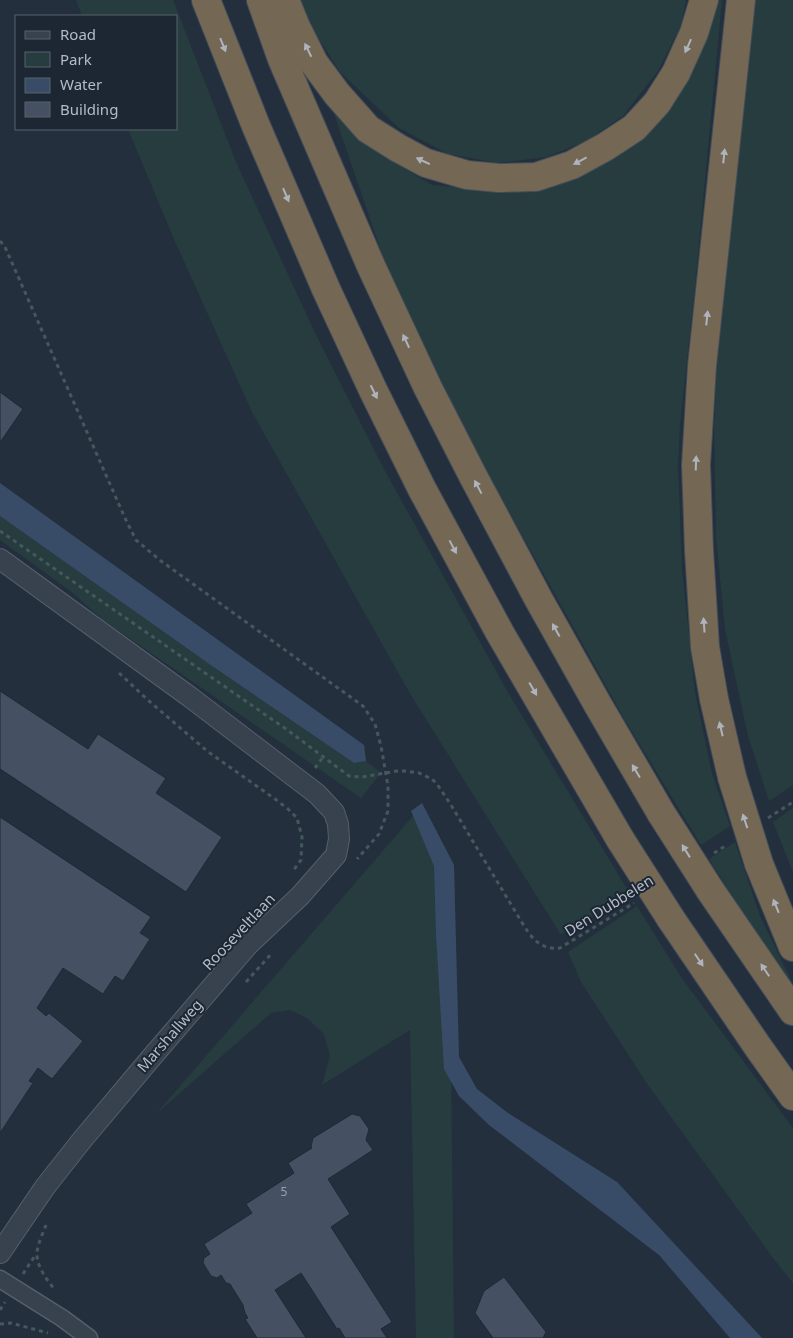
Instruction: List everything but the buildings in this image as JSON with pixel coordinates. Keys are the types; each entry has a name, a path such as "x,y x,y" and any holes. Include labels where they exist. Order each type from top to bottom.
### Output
{"highway":[{"path":"206,0 256,126 326,289 418,481 500,633 620,839 671,920 793,1096"},
{"path":"260,0 282,58 370,266 428,388 473,476 539,600 661,812 710,890 793,1011"},
{"path":"285,0 314,63 337,94 368,129 426,163 467,175 499,178 536,177 572,165 634,128 657,103 676,73 694,33 704,0"},
{"path":"741,0 702,366 696,465 699,550 705,647 714,699 732,777 760,864 793,947"}],"street":[{"name":"Marshallweg","path":"0,559 190,697 317,794 334,812 340,839 336,855 300,896 248,945 82,1140 44,1187 0,1254"},
{"path":"0,1279 62,1318 89,1338"}],"path":[{"path":"0,241 5,247 124,518 136,540 161,561 363,706 375,724 388,786 388,811 379,834 353,864"},
{"name":"Den Dubbelen","path":"0,531 286,729 349,776 362,777 397,771 413,772 425,775 437,784 530,936 543,946 560,948 567,945 640,899"},
{"path":"113,668 207,751 275,799 296,818 302,837 300,860 289,875"},
{"path":"761,823 793,802"},
{"path":"713,854 729,843"},
{"path":"240,988 273,952"},
{"path":"50,1218 37,1253 40,1267 58,1294"},
{"path":"0,1324 11,1323 49,1333"}],"green space":[{"path":"76,0 173,0 236,162 317,337 385,471 510,696 629,892 561,935 409,692 252,412 173,237 128,130 178,130 178,15 82,15"},
{"path":"294,0 686,0 681,25 658,71 623,116 588,140 547,157 498,163 448,154 399,128 340,72"},
{"path":"715,0 722,0 680,425 678,466 682,569 695,693 712,773 730,826 701,845 626,722 479,458 404,318 329,99 379,154 432,185 499,191 605,161"},
{"path":"755,0 793,0 793,785 769,801 748,736 725,629 716,538 714,426 718,348"},
{"path":"0,516 212,666 354,763 366,761 381,773 361,798 103,620 73,593 0,540"},
{"path":"793,808 793,872 773,822"},
{"path":"419,809 433,826 451,1054 454,1338 416,1338 410,1030 322,1085 330,1056 324,1034 307,1018 290,1010 271,1013 156,1114"},
{"path":"735,842 760,916 793,984 793,992 709,859"},
{"path":"637,906 681,977 793,1128 793,1283 648,1085 581,982 568,952"}],"water":[{"path":"0,483 364,745 366,761 354,763 212,666 0,516"},
{"path":"422,803 454,865 459,1057 477,1089 508,1113 617,1182 762,1338 730,1338 659,1255 489,1125 459,1096 444,1069 434,866 411,811"}]}
